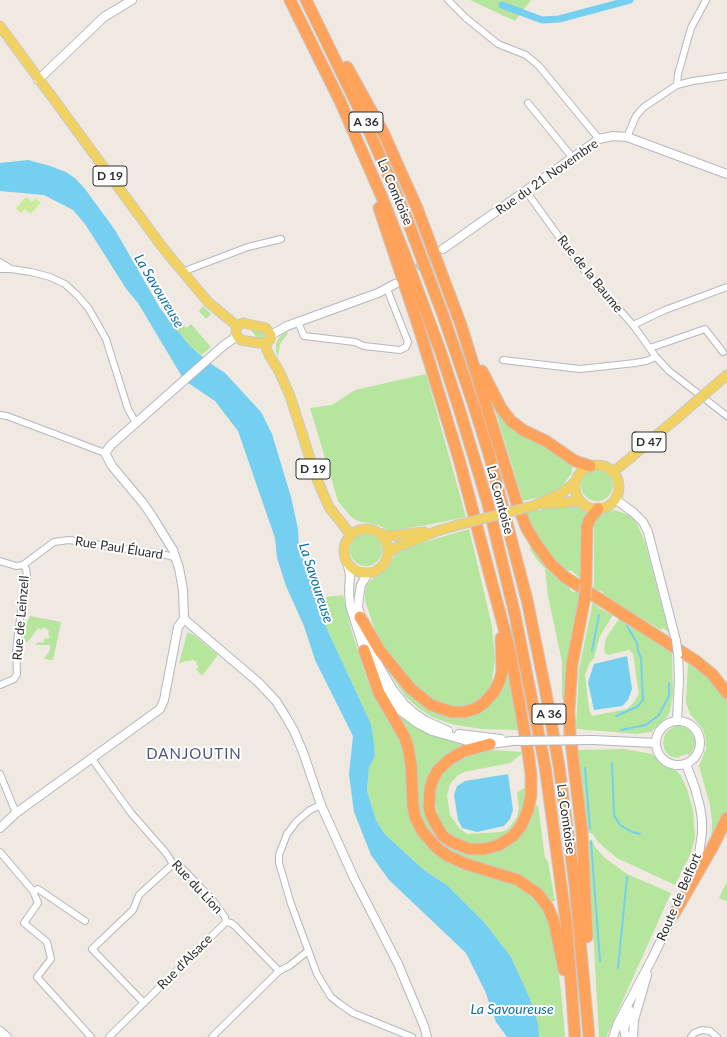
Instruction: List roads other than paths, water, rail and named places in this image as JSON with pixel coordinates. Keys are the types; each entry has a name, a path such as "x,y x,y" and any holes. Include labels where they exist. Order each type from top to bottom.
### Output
{"highway":[{"name":"La Comtoise","path":"290,0 340,101 381,195 429,316 474,458 505,573 525,663 544,766 567,929 574,1037"},
{"name":"La Comtoise","path":"307,0 363,117 407,219 443,314 489,454 526,600 557,758 574,872 589,1034"},
{"path":"307,0 362,93 392,152 417,208 461,325 517,504 527,529 542,552 559,571 575,584 696,661 712,674 727,693"},
{"path":"340,101 387,230 424,343 459,460 510,651 521,710 531,774 531,795 524,822 518,831 500,845 488,849 469,849 452,842 443,836 431,815 429,807 430,789 438,770 450,759 464,751 490,744"},
{"path":"461,325 493,394 507,416 523,430 546,441 575,461 590,466"},
{"path":"589,1034 586,916 582,841 570,734 569,711 571,672 585,597 587,527 589,520 598,509"},
{"path":"360,617 385,658 410,688 419,696 431,705 444,711 455,713 470,711 481,706 492,696 502,671 501,642 493,586"},
{"path":"364,650 379,693 404,736 408,747 411,765 413,806 422,831 432,844 448,856 466,864 518,880 533,889 540,896 551,914 557,931 573,1013"},
{"path":"674,914 712,848 727,818"}],"main road":[{"name":"D 19","path":"0,26 38,80 163,248 208,302 237,326"},
{"path":"243,323 266,328 271,335 270,340 264,343 241,340 237,336 237,326 243,323"},
{"name":"D 19","path":"264,343 290,396 316,477 329,507 350,535"},
{"name":"D 47","path":"613,472 727,375"},
{"path":"602,465 613,472 619,485 618,494 608,506 598,509 586,506 580,501 575,492 575,482 581,471 590,466 602,465"},
{"path":"533,506 562,493 575,482"},
{"path":"437,531 389,536 372,530 357,530 350,535 346,542 344,550 347,562 359,572 373,572 384,563 388,554 402,545 437,531 533,506 556,502 580,501"},
{"path":"379,533 386,542 388,554"}],"street":[{"path":"38,80 104,17 132,0"},
{"path":"448,0 466,18 498,44 526,55 539,66 599,139"},
{"path":"677,85 678,74 691,28 706,0"},
{"path":"627,137 636,116 644,108 677,85 692,81 727,76"},
{"path":"528,103 572,157"},
{"name":"Rue du 21 Novembre","path":"443,249 599,139 613,136 627,137 727,174"},
{"name":"Rue de la Baume","path":"526,191 577,262 632,325 656,357 669,371 727,416"},
{"path":"182,272 248,247 281,239"},
{"path":"0,262 11,269"},
{"path":"0,269 31,272 50,277 65,284 78,296 88,309 106,339 128,409 136,423"},
{"path":"271,335 298,322 386,289 395,284"},
{"path":"632,325 665,310 727,287"},
{"path":"298,322 304,336 355,342 364,346 400,350 406,348 408,342 386,289"},
{"path":"650,348 705,329 723,352"},
{"path":"105,453 111,444 223,346 237,336"},
{"path":"503,360 580,369 635,363 656,357"},
{"path":"0,416 6,416 105,453 112,466 143,504 168,542 176,558 181,578 184,619 178,627 164,700 160,709 16,813 0,828"},
{"path":"615,499 634,513 643,522 648,532 672,618 678,654 677,721"},
{"name":"Rue Paul Éluard","path":"23,566 54,542 69,540 166,555 176,558"},
{"name":"Rue de Leinzell","path":"0,560 16,566 23,566 27,575 20,611 16,651 17,674 14,679 0,685"},
{"path":"347,562 350,575 350,605 364,650 380,680 401,711 417,723 432,731 448,736 471,742 490,744 512,740"},
{"path":"368,573 361,585 358,596 360,617 371,649 379,666 393,690 405,705 414,713 442,729 461,734 512,740 593,740 655,743"},
{"path":"184,619 243,668 276,701 294,731 321,805 354,878 398,964 424,1026 427,1037"},
{"path":"677,721 689,724 696,729 700,736 700,745 698,753 693,760 686,764 676,766 667,763 660,756 655,743 657,734 662,727 669,722 677,721"},
{"name":"Rue du Lion","path":"92,759 130,813 166,853 173,864 180,866 211,898 225,917 226,922 235,926 279,971"},
{"name":"Route de Belfort","path":"613,1037 618,1023 674,914 699,854 702,833 700,807 686,764"},
{"path":"0,774 16,813"},
{"path":"321,805 310,810 297,821 287,834 278,856 285,887 317,974 331,997 354,1013 412,1037"},
{"path":"0,852 33,891 38,903 24,923 47,942 51,959 37,977 91,1037"},
{"path":"144,1003 92,949 133,910 139,895 173,864"},
{"path":"33,891 38,889 85,921"},
{"name":"Rue d'Alsace","path":"109,1037 226,922"},
{"path":"212,1037 279,971 308,951"},
{"name":"Route de Belfort","path":"633,1037 634,1020 652,959"},
{"path":"626,1037 624,1030 633,994"},
{"path":"691,1037 694,1033 702,1030 710,1031 717,1037"},
{"path":"0,1031 7,1037"}],"water":[{"name":"La Savoureuse","path":"28,160 66,172 76,179 115,230 160,308 172,324 190,346 210,363 225,373 261,412 272,434 291,497 298,529 299,547 317,586 326,627 371,724 375,756 369,767 367,791 376,820 389,838 424,870 448,886 484,922 511,957 530,999 538,1024 539,1037 507,1037 496,1022 485,991 466,953 389,880 371,855 354,812 349,774 353,736 315,660 304,626 286,586 277,558 275,538 238,431 215,401 188,383 181,375 138,303 127,290 85,224 73,210 44,195 0,191 0,163"},
{"path":"627,656 632,689 628,700 622,706 594,710 588,682 594,664"},
{"path":"508,774 513,810 510,819 504,826 477,832 462,828 458,820 454,795 457,786 465,781"}],"waterway":[{"path":"502,5 542,20 559,19 630,0"},
{"path":"592,651 599,615"},
{"path":"616,716 637,707 643,700 641,658 637,643 627,626"},
{"path":"621,730 646,725 659,715 669,696 669,683"},
{"path":"612,763 614,815 620,825 632,832 640,834"},
{"path":"585,768 590,829"},
{"path":"591,842 600,961"},
{"path":"618,968 627,877"}],"tunnel":[{"path":"407,275 438,253"}],"district":[{"name":"DANJOUTIN","path":"194,754"}]}
